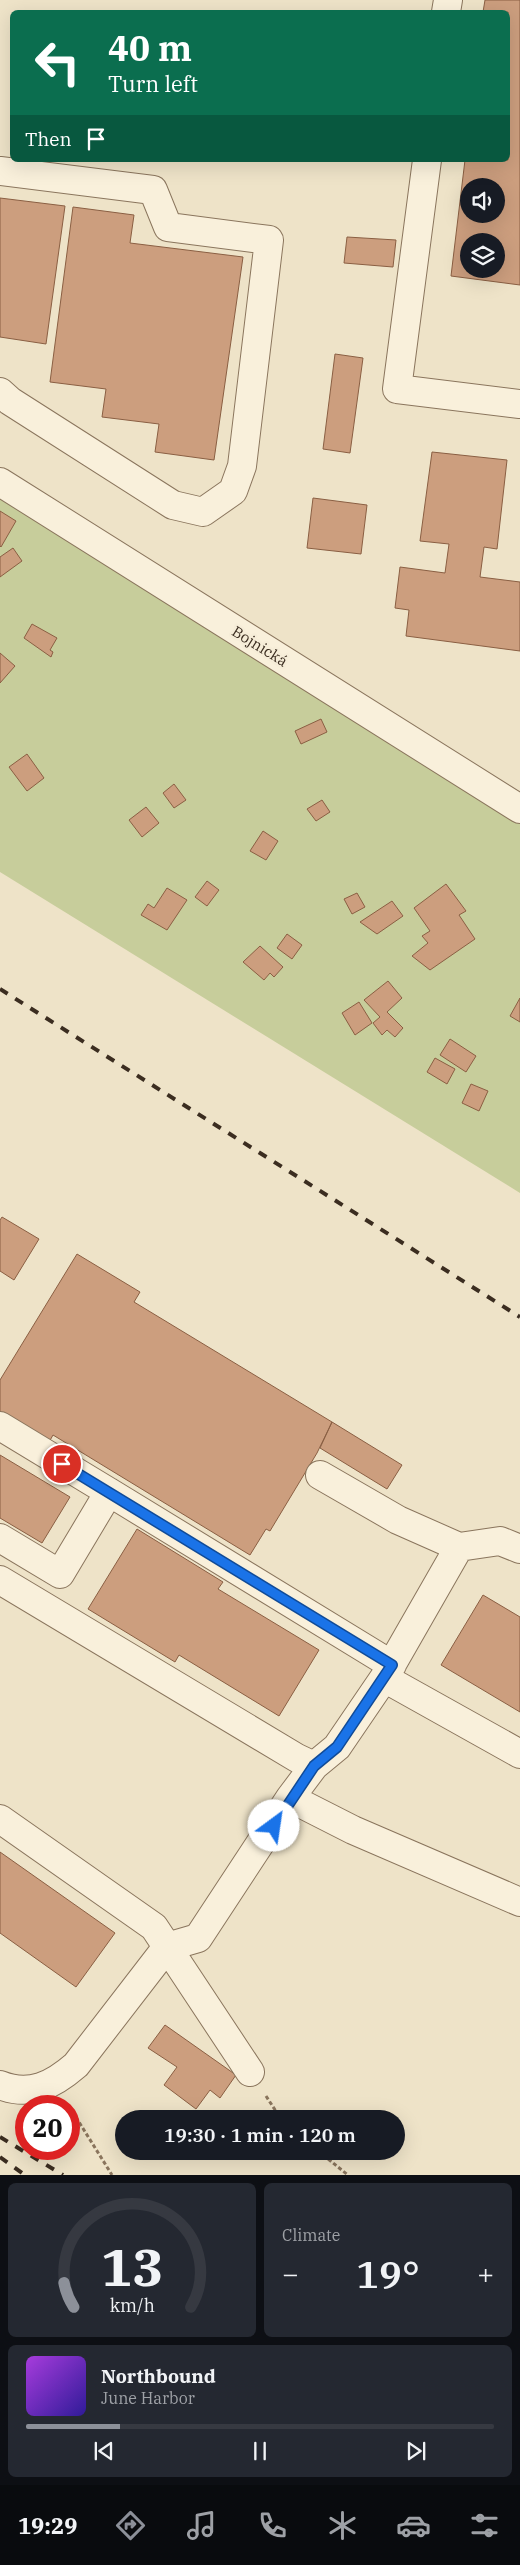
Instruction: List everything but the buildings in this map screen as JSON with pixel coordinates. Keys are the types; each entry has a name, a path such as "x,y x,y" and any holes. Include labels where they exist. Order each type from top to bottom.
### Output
{"street":[{"path":"427,162 397,389 520,404"},
{"path":"0,171 153,190 168,227 269,240 242,466 233,491 203,512 173,505 10,401 0,392"},
{"name":"Bojnická","path":"0,482 520,809"},
{"path":"0,1426 109,1492 520,1754"},
{"path":"320,1475 398,1520 459,1547 500,1541 520,1549"},
{"path":"0,1538 60,1574 109,1492"},
{"path":"0,2084 24,2090 38,2089 51,2084 76,2065 167,1947 198,1938 290,1798 314,1766 337,1747 388,1671 459,1547"},
{"path":"0,1580 297,1758 314,1766"},
{"path":"290,1798 353,1830 520,1902"},
{"path":"0,1819 154,1926 250,2072"}],"path":[{"path":"51,2084 62,2095 112,2175"},
{"path":"329,2160 348,2175"}],"green space":[{"path":"0,471 520,813 520,1193 0,872"}],"railway":[{"path":"0,989 520,1317"},
{"path":"0,2137 63,2175"},
{"path":"0,2157 25,2175"}],"route":[{"path":"62,1464 392,1665 337,1747 314,1766 290,1798 274,1826"}]}
